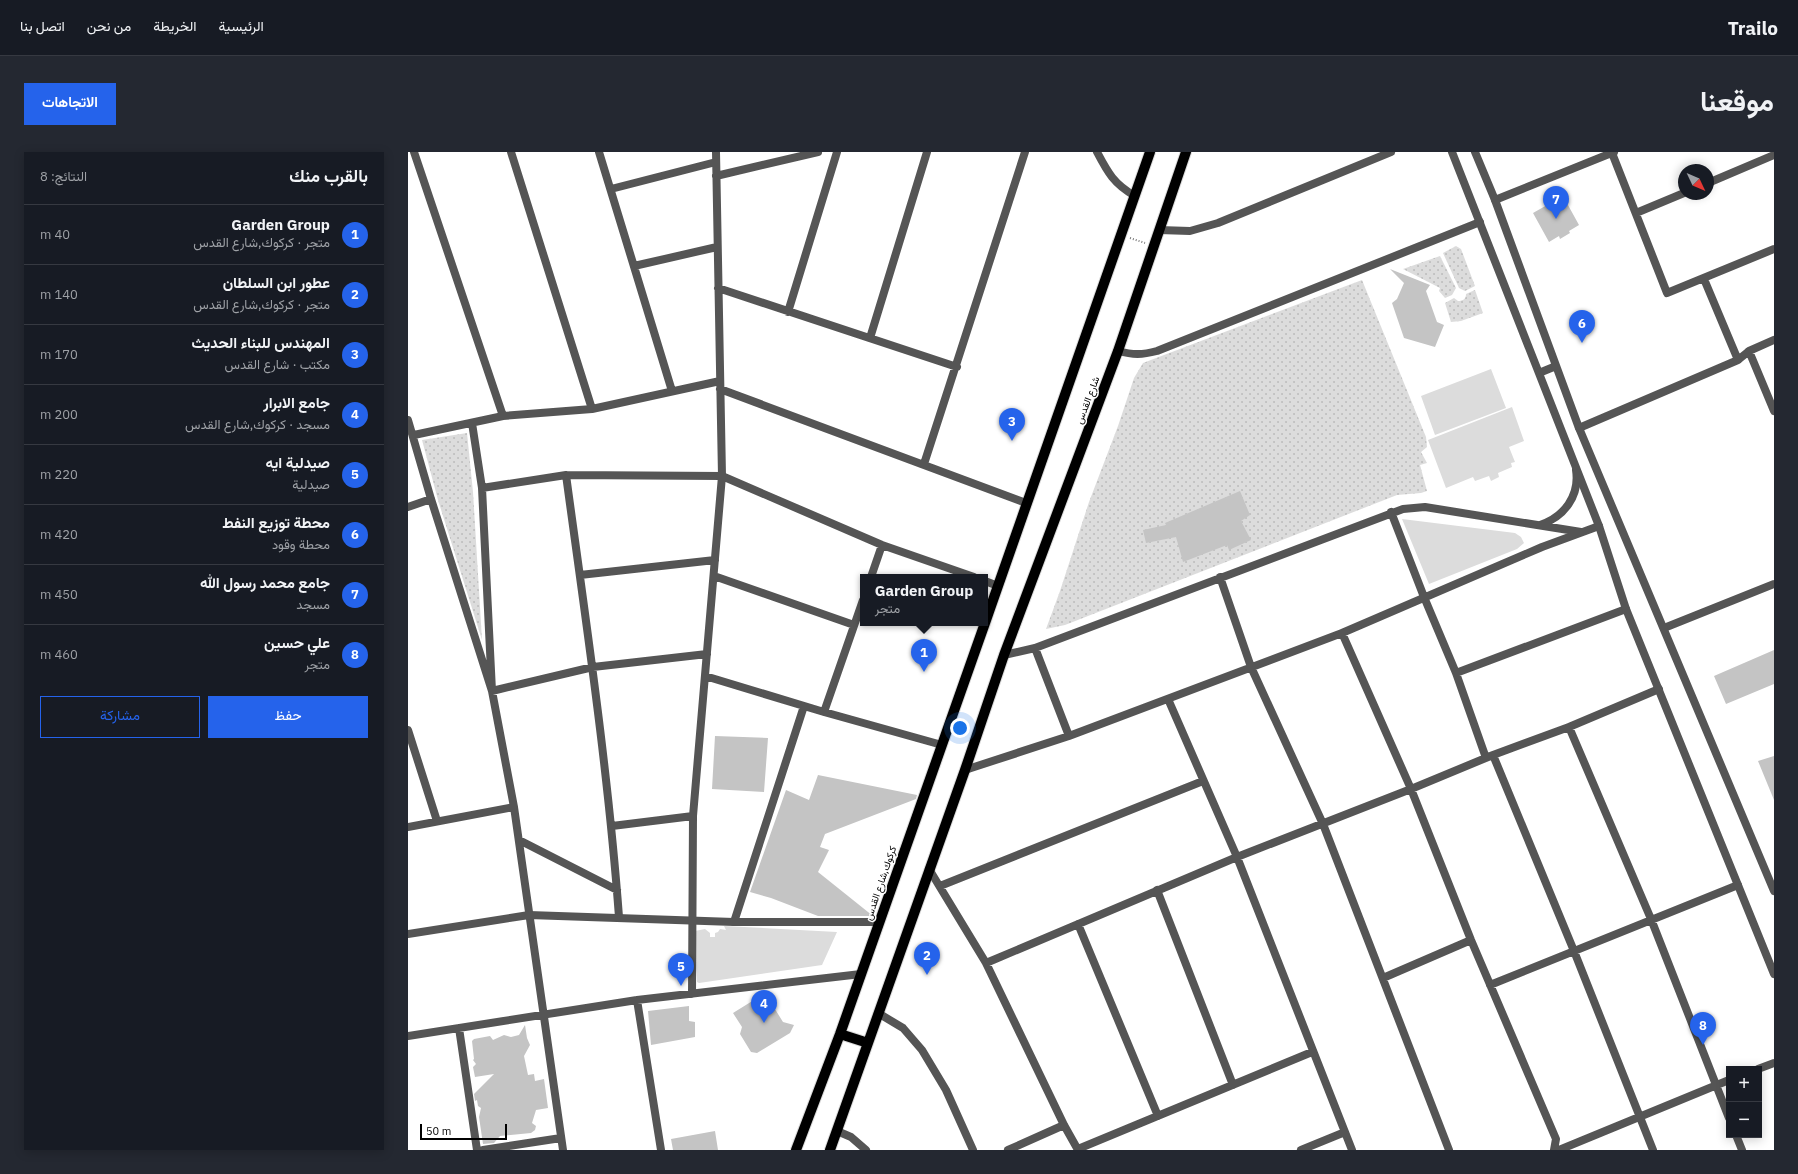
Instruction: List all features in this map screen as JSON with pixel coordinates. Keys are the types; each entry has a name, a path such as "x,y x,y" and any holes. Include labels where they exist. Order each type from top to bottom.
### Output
{"main road":[{"path":"1026,503 1150,152"},
{"name":"شارع القدس","path":"1004,655 1118,351 1186,152"},
{"name":"كركوك,شارع القدس","path":"988,614 1026,503"},
{"name":"كركوك,شارع القدس","path":"796,1150 840,1034 984,626"},
{"path":"830,1150 965,770 1004,655"},
{"path":"840,1034 868,1043"}],"street":[{"path":"414,152 503,416"},
{"path":"511,152 592,409"},
{"path":"599,152 672,391"},
{"path":"692,994 692,816 722,476 716,152"},
{"path":"716,176 814,152"},
{"path":"788,312 837,152"},
{"path":"870,338 927,152"},
{"path":"924,464 1025,152"},
{"path":"1098,152 1115,182 1135,196"},
{"path":"1159,230 1190,231 1218,223 1390,152"},
{"path":"1452,152 1599,526 1626,609 1774,974"},
{"path":"1475,152 1495,200 1579,428 1773,886"},
{"path":"1495,200 1613,153 1667,293 1774,249"},
{"path":"1714,180 1774,155"},
{"path":"610,189 716,162"},
{"path":"1636,213 1678,196"},
{"path":"1118,351 1133,355 1157,351 1480,222"},
{"path":"634,266 717,247"},
{"path":"1704,279 1738,360"},
{"path":"718,288 956,367"},
{"path":"1579,428 1738,360 1749,351 1774,340"},
{"path":"1749,351 1774,411"},
{"path":"1539,373 1556,366"},
{"path":"414,435 503,416 592,409 672,391 720,385 1026,503"},
{"path":"408,420 414,435 431,499 492,691 514,807 563,1150"},
{"path":"472,423 482,488 492,691"},
{"path":"1540,526 1558,516 1572,499 1576,488 1577,476 1575,465"},
{"path":"566,475 593,668 612,826 619,917"},
{"path":"482,488 566,475 722,476 882,544 966,574"},
{"path":"408,507 431,499"},
{"path":"1004,655 1035,648 1391,512 1425,507 1584,532"},
{"path":"1391,512 1424,597 1490,756 1574,951 1641,1116 1653,1150"},
{"path":"1540,526 1547,530 1549,538 1548,542 1542,547"},
{"path":"965,770 1069,736 1342,633 1542,547 1599,526"},
{"path":"872,574 882,544"},
{"path":"580,575 715,560"},
{"path":"714,576 854,625"},
{"path":"1220,577 1251,667 1323,824 1449,1150"},
{"path":"988,582 998,586"},
{"path":"1664,628 1774,584"},
{"path":"824,712 860,608"},
{"path":"1456,673 1626,609"},
{"path":"1342,633 1411,789 1470,940 1556,1139 1554,1150"},
{"path":"1035,648 1069,736"},
{"path":"492,691 593,668 707,654"},
{"path":"705,676 824,712 942,745"},
{"path":"986,963 1237,857 1411,789 1490,756 1569,727 1659,689"},
{"path":"1168,699 1237,857 1312,1052 1352,1150"},
{"path":"734,922 804,706"},
{"path":"1569,727 1651,919 1726,1111"},
{"path":"408,730 437,822"},
{"path":"940,886 1203,781"},
{"path":"408,827 514,807"},
{"path":"612,826 692,816"},
{"path":"519,840 617,890"},
{"path":"929,869 986,963 1064,1125 1078,1150 1312,1052"},
{"path":"1490,985 1738,885"},
{"path":"1157,890 1233,1085"},
{"path":"408,934 529,915 734,922 879,922"},
{"path":"1078,924 1158,1116"},
{"path":"1383,978 1470,940"},
{"path":"408,1036 637,1000 861,974"},
{"path":"637,1000 661,1150"},
{"path":"878,1013 903,1028 920,1046 946,1090 973,1150"},
{"path":"459,1028 477,1150"},
{"path":"1762,1068 1774,1063"},
{"path":"1559,1150 1726,1081"},
{"path":"1008,1150 1064,1125"},
{"path":"836,1131 851,1137 866,1150"},
{"path":"1301,1150 1345,1132"},
{"path":"483,1150 561,1138"},
{"path":"1737,1138 1742,1150"}],"path":[{"path":"1121,235 1154,246"}],"shaded area":[{"path":"1456,246 1461,249 1475,286 1465,291 1459,288 1443,253"},
{"path":"1440,256 1456,288 1452,295 1445,298 1439,291 1440,288 1403,269"},
{"path":"1362,280 1426,437 1427,447 1421,452 1427,463 1420,465 1427,491 1397,495 1065,625 1046,629 1089,502 1118,426 1134,378 1143,363"},
{"path":"1475,290 1483,313 1461,321 1451,322 1445,303 1454,298 1458,301 1463,300 1466,294"},
{"path":"1491,369 1506,408 1435,435 1421,396"},
{"path":"1512,407 1524,441 1509,447 1515,462 1511,463 1512,467 1498,473 1499,477 1491,481 1489,476 1475,481 1473,477 1446,488 1428,440"},
{"path":"467,433 473,492 482,640 438,500 422,440"},
{"path":"1402,519 1515,533 1521,537 1524,543 1517,549 1429,584"},
{"path":"724,926 837,932 822,965 699,983 697,982 695,931 705,929 710,933 710,937 715,937 715,933 720,929 726,930"}],"building":[{"path":"1563,196 1579,225 1560,239 1559,236 1549,242 1533,213"},
{"path":"1390,269 1430,285 1426,291 1437,322 1444,325 1435,347 1404,338 1392,303 1397,299 1404,283"},
{"path":"1240,491 1250,515 1241,521 1251,540 1229,550 1227,545 1183,562 1176,537 1146,543 1143,530 1166,525 1165,523"},
{"path":"1774,650 1774,684 1726,704 1714,676"},
{"path":"715,736 768,738 764,792 712,789"},
{"path":"1774,756 1774,800 1758,761"},
{"path":"818,775 917,795 916,799 825,834 820,847 829,850 818,872 873,916 818,916 771,898 750,892 786,790 809,800"},
{"path":"765,993 783,1022 794,1025 790,1033 757,1053 751,1052 740,1034 742,1027 733,1013"},
{"path":"689,1006 689,1021 695,1022 695,1037 651,1045 648,1011"},
{"path":"525,1025 527,1038 530,1045 524,1056 528,1075 534,1074 535,1081 544,1079 548,1108 536,1110 532,1123 536,1126 535,1130 531,1133 500,1136 494,1143 483,1144 479,1117 481,1108 478,1106 477,1100 475,1101 474,1094 494,1074 475,1077 473,1067 476,1064 473,1060 472,1041 474,1039 490,1036 493,1040 504,1035 511,1037 519,1035"},
{"path":"715,1131 718,1150 673,1150 671,1139"}],"place":[{"name":"جامع محمد رسول الله","path":"1556,219"},
{"name":"محطة توزيع النفط","path":"1582,343"},
{"name":"المهندس للبناء الحديث","path":"1012,441"},
{"name":"Garden Group","path":"924,672"},
{"name":"عطور ابن السلطان","path":"927,975"},
{"name":"صیدلیة ایە","path":"681,986"},
{"name":"جامع الابرار","path":"764,1023"},
{"name":"علي حسين","path":"1703,1045"}]}
